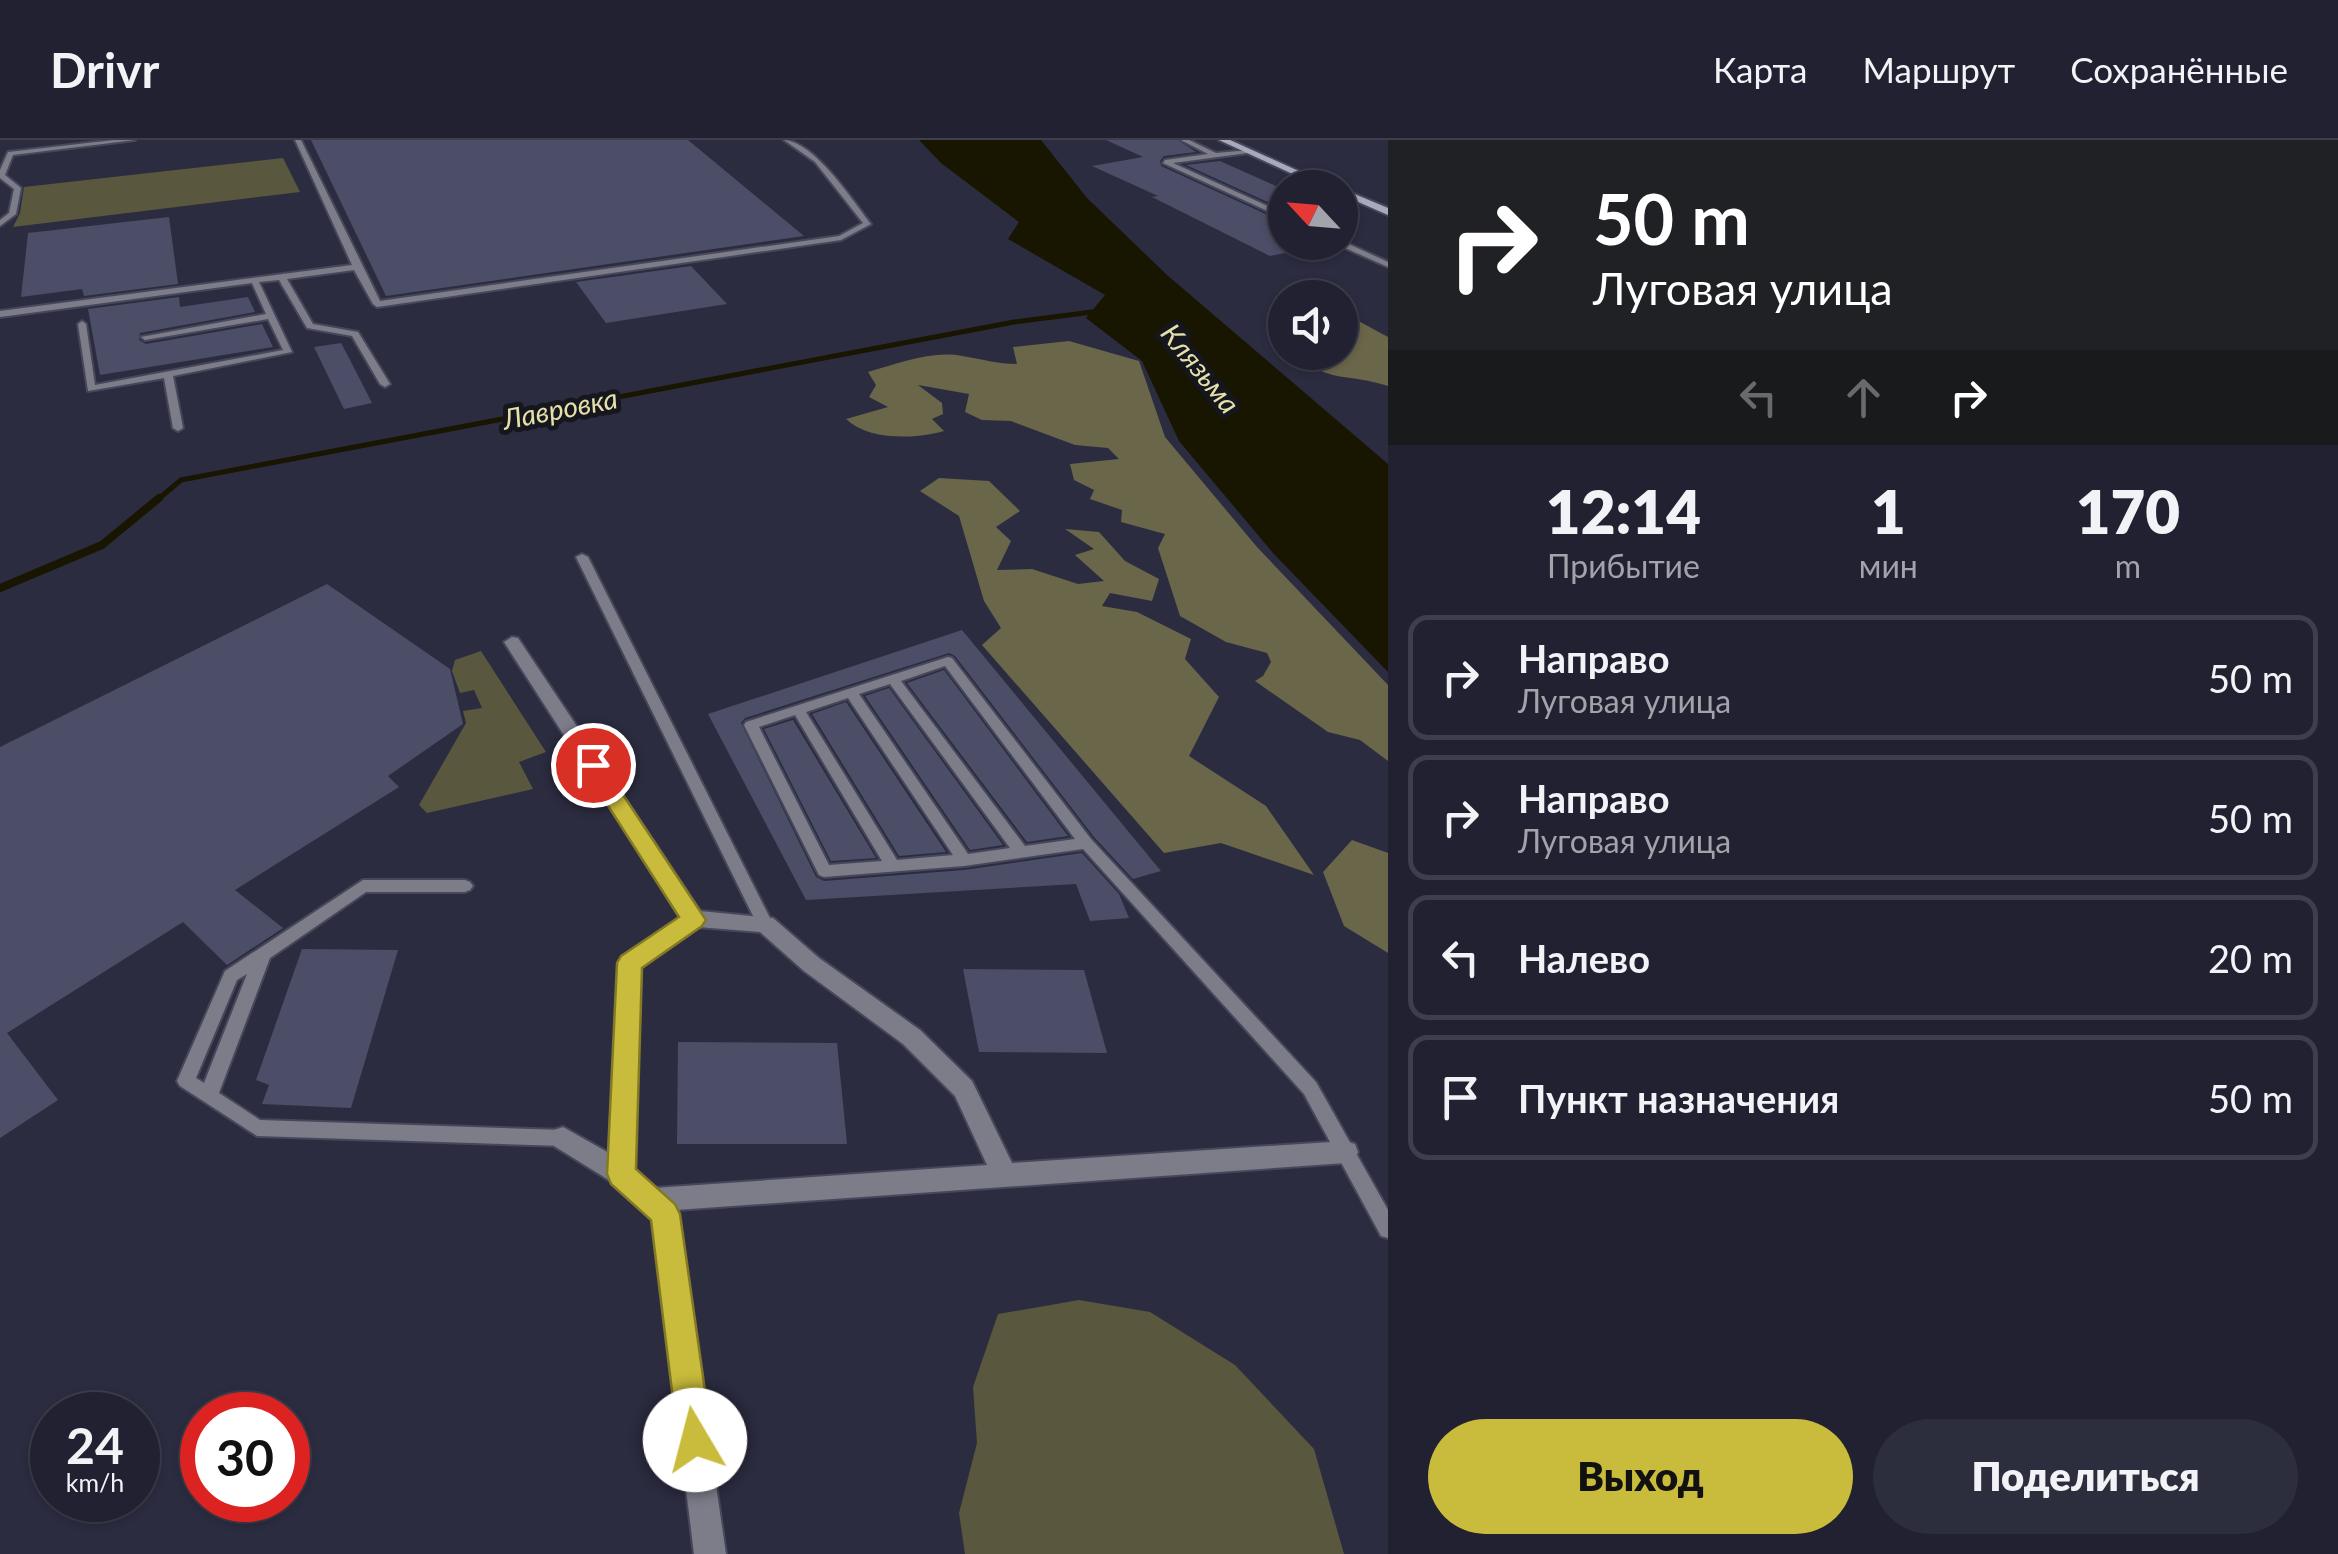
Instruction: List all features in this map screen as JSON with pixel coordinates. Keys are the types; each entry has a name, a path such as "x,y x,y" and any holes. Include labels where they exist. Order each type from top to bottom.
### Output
{"main road":[{"path":"1222,140 1291,170"},
{"path":"1358,199 1388,212"}],"street":[{"path":"512,642 694,920"},
{"path":"621,1174 630,963 694,920 765,924 795,956 917,1040 959,1082 1004,1176"},
{"path":"563,1138 621,1174 665,1214 710,1554"},
{"path":"650,1200 1346,1152"}],"lane":[{"path":"0,224 12,214 18,188 1,176 10,153 132,140"},
{"path":"298,140 376,304 842,238 867,224 817,161 787,140"},
{"path":"1184,140 1215,156"},
{"path":"1248,151 1165,162 1268,210"},
{"path":"1358,251 1388,265"},
{"path":"0,314 357,267"},
{"path":"282,277 310,326 355,334 385,384"},
{"path":"82,324 91,389 288,352 254,280"},
{"path":"146,337 271,316"},
{"path":"168,374 178,428"},
{"path":"582,556 765,924"},
{"path":"1086,843 964,860 824,871 751,726 948,661 1086,843 1310,1088 1388,1229"},
{"path":"893,679 1021,852"},
{"path":"851,692 964,860"},
{"path":"798,711 894,866"},
{"path":"466,886 363,886 231,976 186,1081 257,1128 563,1138"},
{"path":"208,1098 263,954"}],"shaded area":[{"path":"283,158 300,192 13,227 20,213 24,187"},
{"path":"1358,321 1388,337 1388,386 1318,370 1358,370"},
{"path":"1069,341 1139,361 1165,437 1257,547 1388,685 1388,761 1360,740 1328,732 1255,681 1271,662 1267,653 1226,642 1180,616 1158,548 1165,534 1121,522 1122,510 1090,499 1094,490 1074,480 1070,464 1119,459 1108,448 1075,445 1011,421 982,420 965,412 969,394 918,385 942,403 943,414 932,419 944,431 920,436 880,435 846,419 888,407 869,397 876,385 868,372 939,355 1017,364 1013,347"},
{"path":"939,478 989,481 1020,511 996,527 1011,541 997,570 1032,569 1078,584 1104,581 1075,555 1094,549 1065,529 1099,532 1125,561 1159,579 1152,601 1110,593 1102,606 1137,612 1191,639 1185,659 1219,697 1189,756 1266,806 1314,875 1221,843 1164,853 982,645 1001,628 984,601 959,516 920,491"},
{"path":"481,651 546,752 519,762 533,789 427,813 419,805 466,723 463,711 482,708 474,690 460,693 452,671 455,660"},
{"path":"1352,840 1388,853 1388,953 1344,926 1323,872"},
{"path":"1079,1300 1150,1312 1235,1365 1314,1449 1344,1554 965,1554 959,1513 977,1443 973,1387 998,1314"}],"water":[{"name":"Клязьма","path":"919,140 1041,140 1087,198 1167,275 1268,361 1268,370 1278,370 1388,464 1388,672 1273,553 1179,441 1142,361 1086,318 1105,295 1008,239 1019,222 941,163"}],"building":[{"path":"311,140 688,140 804,236 386,296"},
{"path":"1106,140 1178,140 1196,152 1164,156 1161,166 1268,215 1268,255 1152,197 1158,196 1092,166 1143,157"},
{"path":"1220,161 1268,182 1268,202 1186,165"},
{"path":"169,217 178,284 84,296 82,289 21,297 28,233"},
{"path":"691,266 727,304 606,323 576,282"},
{"path":"179,297 180,307 248,297 255,312 140,333 139,340 146,344 262,324 273,347 100,375 88,309"},
{"path":"341,343 372,403 344,409 314,347"},
{"path":"327,584 450,669 463,724 388,776 399,787 235,890 283,928 227,965 183,922 7,1033 58,1100 0,1138 0,747"},
{"path":"962,630 1161,871 1133,879 1094,837 949,653 745,718 741,723 816,877 824,881 964,870 1082,853 1119,894 1129,918 1090,921 1076,884 806,900 708,714"},
{"path":"944,670 1068,836 1027,842 907,683"},
{"path":"889,688 1003,845 970,850 865,696"},
{"path":"846,702 946,852 899,856 812,714"},
{"path":"793,720 876,858 831,861 764,729"},
{"path":"302,949 398,950 351,1108 262,1104 269,1085 256,1080"},
{"path":"963,969 1084,970 1107,1053 979,1052"},
{"path":"678,1042 837,1043 847,1144 677,1144"}],"waterway":[{"name":"Лавровка","path":"156,501 181,480 1014,322 1100,311"},
{"name":"Лавровка","path":"0,588 102,545 159,498"}],"route":[{"path":"593,765 694,920 630,963 621,1174 665,1214 695,1440"}]}
